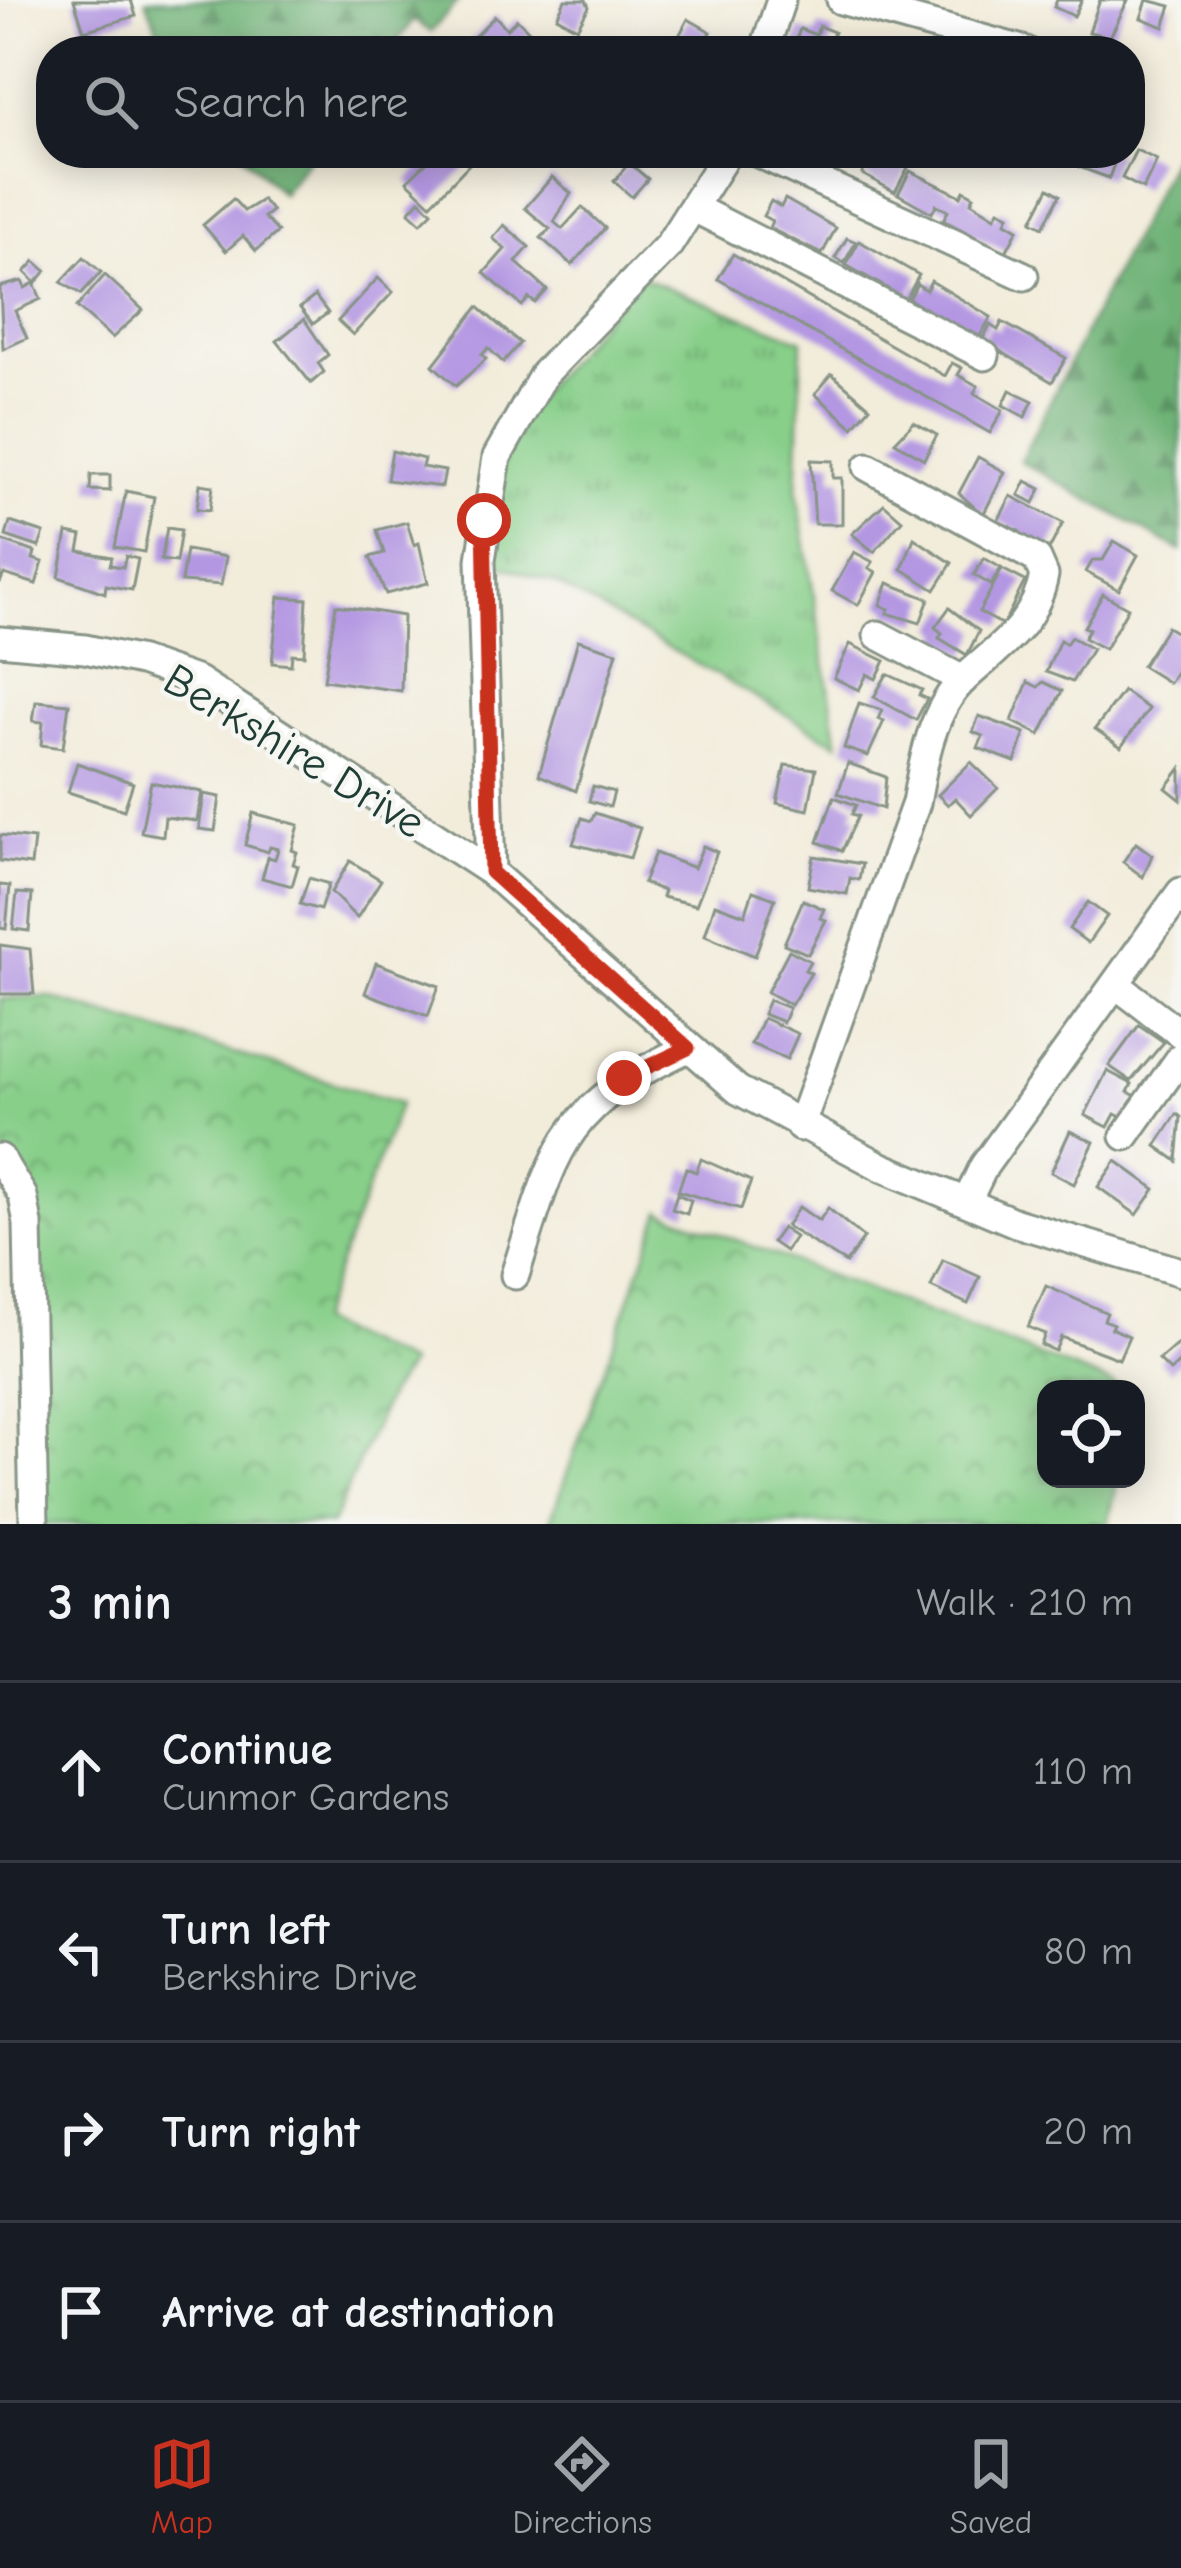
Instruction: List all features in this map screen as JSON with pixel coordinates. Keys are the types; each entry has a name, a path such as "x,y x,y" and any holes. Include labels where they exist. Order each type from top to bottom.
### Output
{"street":[{"path":"769,36 781,0"},
{"path":"841,0 972,36"},
{"path":"491,872 481,560 497,457 544,374 668,246 719,168"},
{"path":"790,168 1024,276"},
{"path":"696,209 985,356"},
{"path":"800,1127 916,803 926,748 963,680 1009,644 1037,599 1042,565 868,467"},
{"path":"878,635 963,680"},
{"name":"Berkshire Drive","path":"0,641 85,649 141,661 198,682 491,872 688,1048 739,1090 800,1127 1067,1241 1181,1272"},
{"path":"967,1201 984,1166 1118,986 1181,892"},
{"path":"1118,986 1181,1034"},
{"path":"515,1275 543,1187 578,1120 624,1078 688,1048"},
{"path":"1125,1136 1181,1057"},
{"path":"2,1166 23,1196 28,1224 34,1524"}],"green space":[{"path":"146,0 459,0 431,32 414,20 402,36 160,36"},
{"path":"1181,141 1181,551 1020,461"},
{"path":"256,168 302,168 282,194"},
{"path":"639,276 802,340 797,492 838,744 553,582 482,560 510,428"},
{"path":"48,997 400,1103 317,1322 409,1364 388,1395 332,1524 36,1524 29,1223 0,1156 0,999"},
{"path":"661,1211 1102,1380 1037,1380 1037,1488 1116,1488 1108,1524 549,1524"}],"building":[{"path":"74,0 131,0 136,16 84,31"},
{"path":"565,0 586,0 589,7 577,28 557,17"},
{"path":"1057,0 1082,0 1074,16 1054,7"},
{"path":"1100,0 1128,0 1110,36 1089,32"},
{"path":"1147,0 1171,6 1164,27 1141,18"},
{"path":"495,16 507,29 517,19 531,33 528,36 475,36"},
{"path":"688,19 711,32 709,36 679,36"},
{"path":"819,26 834,32 833,36 797,36 800,29 816,35"},
{"path":"1145,154 1157,160 1143,189 1122,178 1127,168 1145,168"},
{"path":"420,168 466,168 431,204 407,181"},
{"path":"625,168 635,168 648,179 632,197 614,181"},
{"path":"865,168 908,168 895,192 862,174"},
{"path":"1082,168 1113,168 1109,178"},
{"path":"910,171 961,196 964,190 974,196 971,202 995,217 999,210 1009,215 1006,222 1018,229 1006,252 943,220 948,211 936,205 932,213 898,194"},
{"path":"552,177 571,193 554,222 562,229 582,207 605,228 572,265 541,238 550,229 525,208"},
{"path":"1049,188 1060,195 1043,227 1032,221"},
{"path":"233,199 244,211 262,200 272,211 264,217 278,232 256,251 243,236 226,251 203,225"},
{"path":"785,199 836,228 822,254 769,228 772,221 763,216 771,201 781,207"},
{"path":"420,200 432,212 421,223 409,212"},
{"path":"504,225 529,247 516,262 547,290 535,303 529,298 522,306 484,273 505,249 493,238"},
{"path":"847,238 856,242 844,263 835,258"},
{"path":"859,241 919,275 906,299 846,265"},
{"path":"733,254 945,376 952,363 962,368 958,375 978,386 974,393 1003,410 990,433 718,279"},
{"path":"84,257 101,272 81,294 61,282"},
{"path":"35,261 46,271 36,283 25,272"},
{"path":"105,275 143,310 112,338 77,307"},
{"path":"378,278 393,292 353,335 338,321"},
{"path":"22,281 25,288 34,283 41,299 15,311 27,338 3,349 0,287"},
{"path":"931,281 991,317 977,341 909,299 917,284 926,290"},
{"path":"315,296 328,313 313,324 300,308"},
{"path":"478,307 520,343 503,362 488,348 482,355 486,359 456,386 433,365"},
{"path":"304,319 328,355 318,363 324,372 311,383 277,341"},
{"path":"1002,322 1066,358 1052,382 982,340 990,325 998,330"},
{"path":"832,374 870,407 853,427 815,394"},
{"path":"1010,390 1033,401 1025,417 1003,405"},
{"path":"914,422 937,435 924,459 895,442"},
{"path":"392,451 424,459 422,467 445,471 442,487 387,480"},
{"path":"978,457 1005,472 983,515 959,493"},
{"path":"811,460 833,461 833,478 842,478 842,524 815,524"},
{"path":"91,475 110,475 110,491 90,490"},
{"path":"1026,481 1041,489 1034,503 1019,495"},
{"path":"200,484 213,486 210,510 197,509"},
{"path":"126,491 154,497 144,552 115,547"},
{"path":"1011,496 1063,523 1045,557 1014,541 1019,531 998,521"},
{"path":"884,504 902,520 874,552 852,534"},
{"path":"10,522 44,533 39,547 6,536"},
{"path":"407,522 414,545 419,543 428,583 386,594 370,557 384,553 377,530"},
{"path":"167,528 181,530 176,562 161,560"},
{"path":"67,533 82,536 79,551 112,557 110,565 123,567 126,556 138,559 132,590 106,585 105,593 59,577"},
{"path":"914,538 952,563 935,590 902,569"},
{"path":"0,540 35,552 33,559 43,562 36,584 4,574 0,583"},
{"path":"1114,541 1138,555 1119,590 1086,572 1093,560 1103,560"},
{"path":"186,550 226,557 221,585 181,582"},
{"path":"854,552 873,562 869,568 876,572 858,605 832,591"},
{"path":"984,558 1001,568 991,585 974,575"},
{"path":"1002,569 1025,581 1003,625 979,612"},
{"path":"888,583 929,599 920,623 887,613 889,609 880,605"},
{"path":"1103,594 1128,608 1105,649 1084,638 1089,629 1084,627"},
{"path":"279,597 307,599 304,655 292,654 291,665 272,663"},
{"path":"336,605 403,616 401,691 324,680"},
{"path":"949,608 979,631 967,655 939,638 942,633 935,627"},
{"path":"1167,627 1181,635 1181,664 1169,683 1142,666"},
{"path":"1071,637 1092,649 1072,682 1046,672 1060,640 1066,644"},
{"path":"578,640 617,652 576,791 539,775"},
{"path":"850,644 885,661 876,679 867,674 859,690 834,678"},
{"path":"887,674 922,690 919,695 927,699 916,720 874,697"},
{"path":"1028,682 1038,687 1043,682 1062,691 1040,735 1012,721"},
{"path":"1123,691 1149,709 1121,747 1095,729"},
{"path":"36,701 69,704 63,748 41,745 43,722 33,721"},
{"path":"859,703 882,710 878,719 884,721 868,756 844,748"},
{"path":"979,716 1025,733 1015,762 978,748 983,736 973,732"},
{"path":"971,762 998,788 971,815 955,798 948,805 938,795"},
{"path":"77,763 133,783 124,810 68,792"},
{"path":"848,763 886,777 883,809 838,793"},
{"path":"785,765 816,769 808,810 777,803"},
{"path":"1181,768 1181,800 1166,788"},
{"path":"151,782 202,792 197,821 165,817 163,836 141,832"},
{"path":"593,786 614,792 610,807 589,801"},
{"path":"204,794 220,797 215,831 199,829"},
{"path":"834,797 856,805 852,814 858,816 842,851 818,842"},
{"path":"253,813 299,825 292,850 297,852 293,864 298,866 292,886 262,878 268,857 275,859 278,849 270,847 268,852 245,845"},
{"path":"595,813 640,828 630,858 573,844 582,818 591,821"},
{"path":"0,835 34,839 31,865 0,861"},
{"path":"1136,843 1152,855 1143,877 1123,862"},
{"path":"703,846 717,852 696,905 662,897 664,891 643,883 655,853 694,868"},
{"path":"814,856 862,864 859,880 850,878 847,894 808,887"},
{"path":"350,861 381,880 357,918 331,892"},
{"path":"309,878 329,884 320,910 300,904"},
{"path":"0,885 10,886 6,929 0,928"},
{"path":"753,891 775,899 755,956 705,935 715,904 745,915"},
{"path":"17,893 32,894 29,931 13,929"},
{"path":"803,900 824,909 820,918 826,920 808,954 784,944"},
{"path":"1088,902 1107,916 1088,943 1069,929"},
{"path":"0,945 30,949 34,994 0,994"},
{"path":"789,950 810,961 805,970 811,973 791,1005 767,992"},
{"path":"376,963 439,986 428,1016 365,993"},
{"path":"769,1000 789,1008 783,1022 763,1014"},
{"path":"763,1018 798,1034 787,1059 751,1044"},
{"path":"1139,1025 1164,1042 1131,1081 1109,1066"},
{"path":"1107,1071 1132,1084 1128,1092 1136,1096 1125,1119 1115,1114 1108,1127 1085,1115"},
{"path":"1177,1114 1181,1117 1177,1161 1156,1146"},
{"path":"1070,1131 1094,1142 1074,1184 1051,1172"},
{"path":"701,1159 751,1181 741,1209 678,1191 686,1168 696,1172"},
{"path":"1116,1161 1155,1189 1137,1215 1098,1187"},
{"path":"677,1194 691,1200 687,1214 672,1209"},
{"path":"799,1207 819,1221 828,1208 864,1238 846,1263 786,1226"},
{"path":"782,1228 795,1237 785,1251 772,1242"},
{"path":"943,1260 980,1277 968,1304 931,1287"},
{"path":"1046,1286 1107,1313 1104,1320 1113,1324 1111,1328 1129,1336 1119,1359 1061,1337 1055,1351 1041,1345 1045,1334 1028,1327"},
{"path":"1181,1341 1181,1361 1170,1371 1159,1360"}],"route":[{"path":"484,520 481,560 491,872 688,1048 624,1078"}]}
